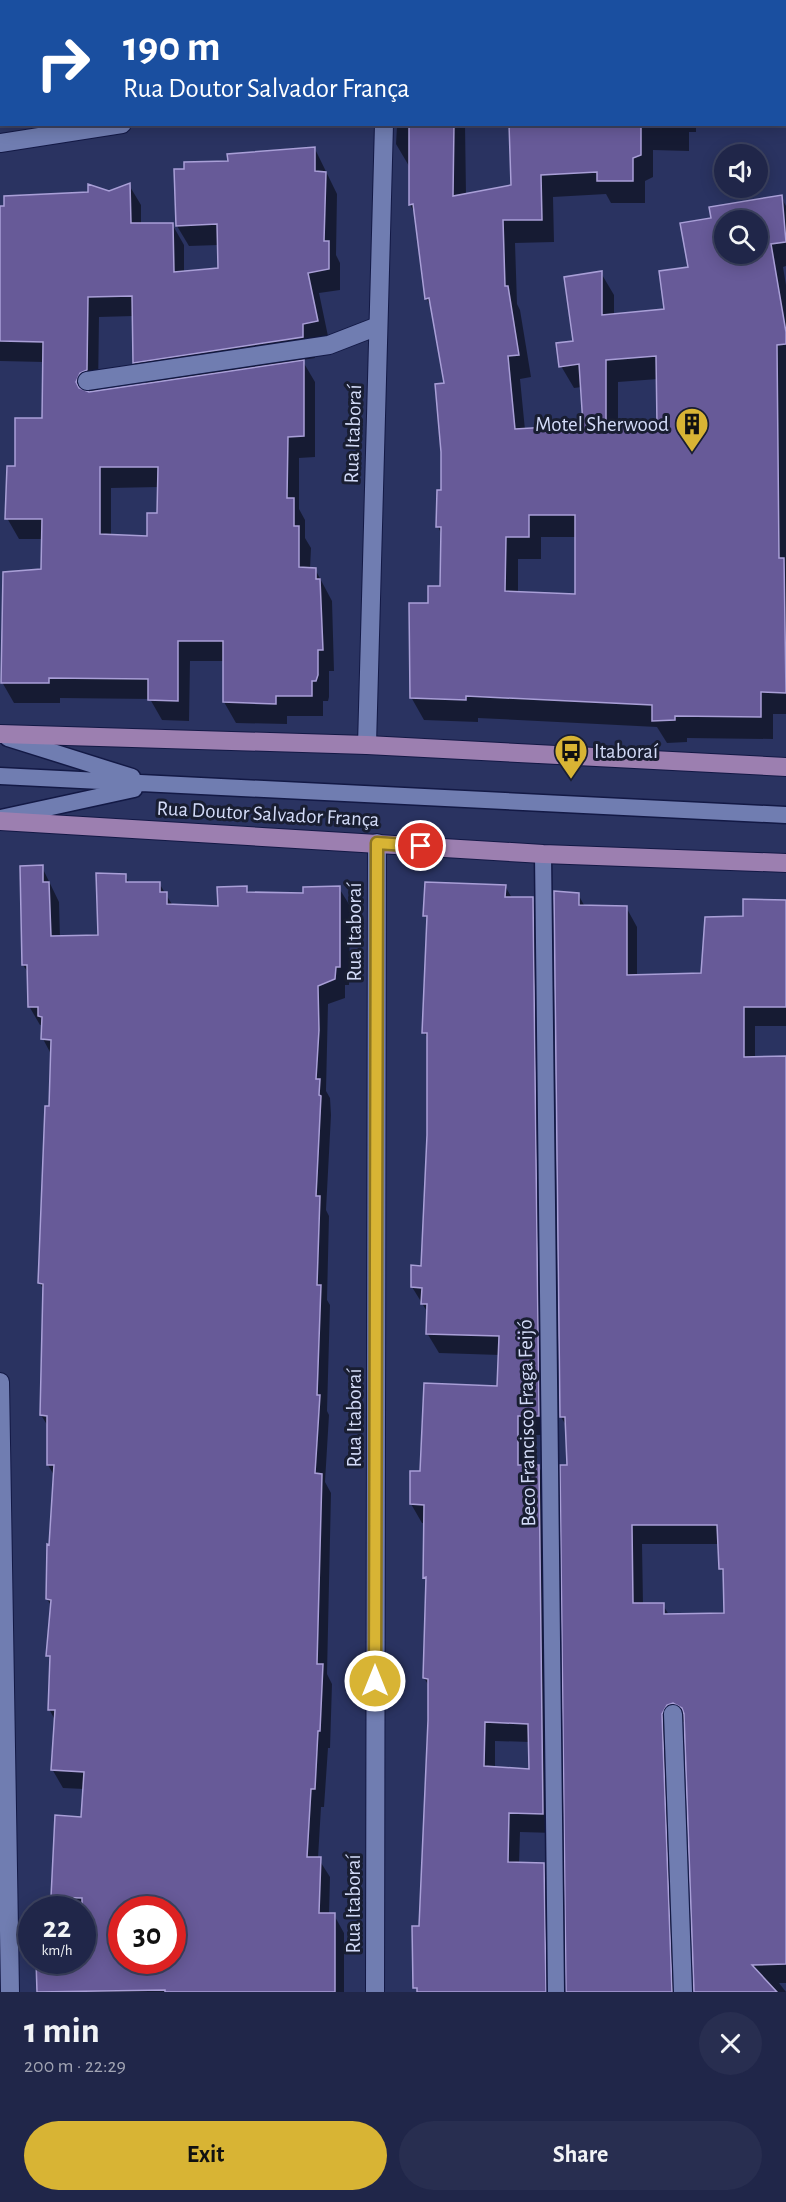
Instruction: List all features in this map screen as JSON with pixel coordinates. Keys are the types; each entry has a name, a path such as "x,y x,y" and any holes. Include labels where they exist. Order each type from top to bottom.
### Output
{"main road":[{"path":"0,734 367,745 786,767"},
{"name":"Rua Doutor Salvador França","path":"0,820 543,854 786,863"}],"street":[{"path":"0,143 109,126"},
{"name":"Rua Itaboraí","path":"367,745 384,126"},
{"path":"87,381 329,345 378,326"},
{"name":"Rua Itaboraí","path":"375,1992 377,843"},
{"path":"0,1382 10,1992"},
{"path":"673,1714 683,1992"}],"lane":[{"path":"0,734 156,785"},
{"path":"0,776 786,815"},
{"path":"0,820 156,785"},
{"name":"Beco Francisco Fraga Feijó","path":"543,854 556,1992"}],"building":[{"path":"409,126 454,126 453,196 511,185 509,126 641,126 641,155 633,158 633,181 597,181 597,172 541,175 542,220 503,220 505,286 508,286 519,355 508,356 515,429 583,425 579,364 559,367 556,343 573,341 564,277 602,271 602,315 664,309 659,271 688,267 680,223 711,218 709,207 782,195 786,242 771,244 786,332 786,344 777,345 779,558 784,558 786,693 761,692 761,717 675,716 675,720 652,721 652,705 466,696 466,700 410,698 409,603 428,603 428,586 440,586 441,527 436,527 437,490 441,490 441,452 435,384 444,383 429,298 425,299 413,204 409,205","holes":["656,356 657,425 606,426 606,360","529,515 575,515 575,594 505,591 506,537 529,537"]},
{"path":"315,147 315,171 326,172 324,241 329,241 329,269 308,273 318,321 303,324 303,337 133,363 132,296 88,297 87,370 80,373 76,382 79,388 89,392 304,360 304,436 288,437 287,498 294,498 294,526 299,526 299,567 316,568 316,579 320,579 323,650 318,650 318,675 316,681 312,681 312,696 276,696 276,704 223,702 223,641 178,641 178,701 148,700 148,679 49,678 49,683 1,683 3,572 41,569 42,519 5,519 7,466 15,466 15,418 42,418 43,342 0,341 0,206 4,206 4,196 88,192 88,184 109,191 130,183 131,223 173,223 174,272 218,268 217,224 176,226 174,169 184,169 184,162 228,161 227,154","holes":["100,467 158,467 157,513 147,513 147,536 100,534"]},
{"path":"43,865 43,882 49,882 51,936 98,935 96,873 126,874 126,882 160,882 160,892 167,892 167,904 218,906 217,887 247,886 247,892 303,893 303,887 340,886 340,967 336,967 335,979 318,986 319,1030 316,1079 320,1079 319,1095 321,1096 316,1196 320,1196 317,1285 321,1285 317,1395 320,1395 315,1473 322,1474 317,1664 323,1664 320,1731 318,1731 315,1789 311,1789 307,1857 321,1857 319,1913 335,1913 335,1992 165,1992 165,1990 37,1992 36,1974 96,1974 96,1896 51,1896 55,1815 81,1817 84,1772 51,1770 55,1710 48,1710 50,1656 46,1656 51,1600 46,1599 47,1544 49,1545 54,1465 47,1465 47,1416 40,1415 43,1284 38,1283 45,1106 49,1106 51,1040 41,1039 42,1017 38,1016 38,1007 28,1007 27,965 22,965 20,866"},
{"path":"425,882 506,885 505,897 533,897 539,1416 518,1416 518,1465 539,1465 543,1814 509,1813 508,1862 544,1863 546,1992 417,1992 417,1988 413,1988 412,1926 419,1926 428,1679 423,1678 426,1577 423,1578 424,1505 410,1504 410,1471 420,1471 424,1383 497,1386 499,1336 426,1334 427,1304 421,1304 422,1288 411,1287 411,1265 421,1266 427,1135 427,1033 422,1033 427,916 423,916","holes":["485,1722 528,1724 529,1769 484,1766"]},
{"path":"554,891 579,893 579,905 627,906 627,975 701,973 705,917 743,916 743,899 786,900 786,1007 744,1007 744,1057 786,1056 786,1964 752,1965 777,1992 694,1992 684,1714 682,1708 673,1703 667,1705 662,1714 672,1992 566,1992 560,1465 567,1465 565,1417 560,1417","holes":["632,1525 717,1525 719,1569 723,1569 724,1613 664,1614 664,1603 633,1603"]}],"place":[{"name":"Motel Sherwood","path":"692,453"},
{"name":"Itaboraí","path":"571,780"}],"route":[{"path":"375,1681 377,843 421,846"}]}
